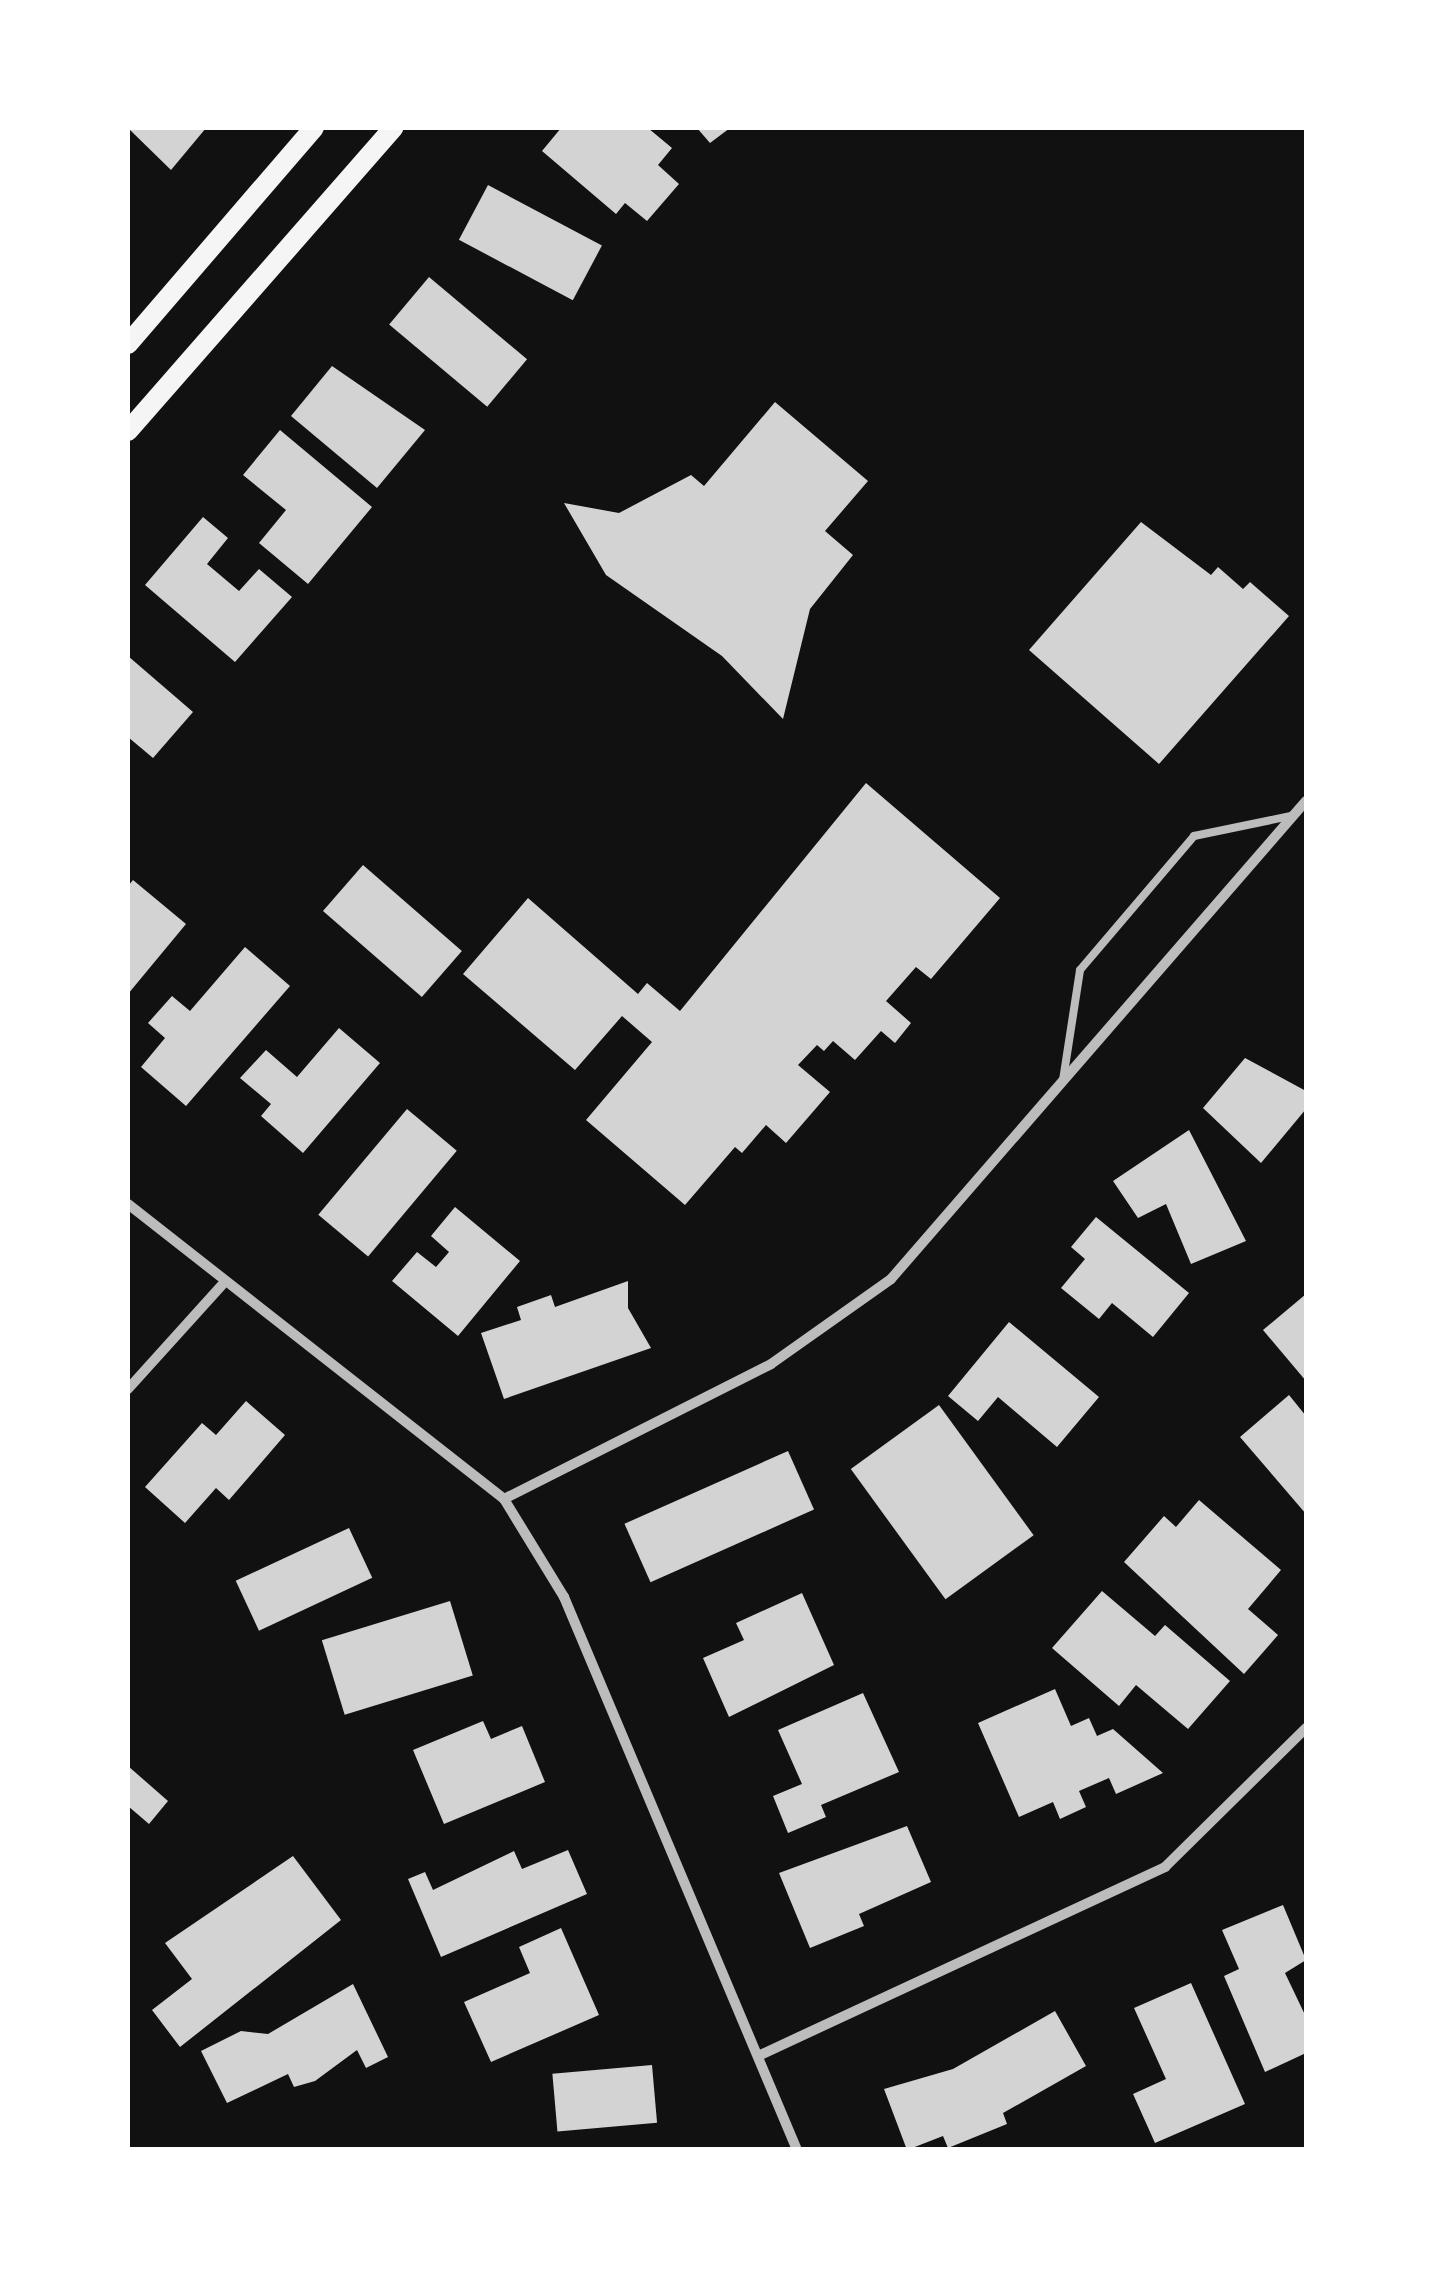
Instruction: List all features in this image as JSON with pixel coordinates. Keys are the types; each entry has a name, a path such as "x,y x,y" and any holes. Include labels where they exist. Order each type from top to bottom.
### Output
{"main road":[{"path":"128,344 314,128"},
{"path":"128,431 393,128"}],"street":[{"path":"504,1499 832,1328 937,1230 1306,802"},
{"path":"128,1204 222,1286 504,1499 564,1597 798,2150"},
{"path":"128,1389 222,1286"},
{"path":"758,2056 1165,1866 1306,1728"}],"lane":[{"path":"1063,1084 1080,970 1194,836 1294,816"}],"building":[{"path":"128,128 206,128 171,170"},
{"path":"561,128 648,128 672,148 658,165 679,184 647,221 625,203 616,214 542,151"},
{"path":"697,128 730,128 710,143"},
{"path":"488,185 602,246 573,300 459,240"},
{"path":"429,277 527,359 487,407 389,324"},
{"path":"332,366 425,430 377,488 291,416"},
{"path":"775,402 868,481 825,531 853,555 810,609 783,719 722,656 606,575 564,503 619,513 691,475 704,486"},
{"path":"280,430 372,507 308,584 259,543 286,510 243,475"},
{"path":"203,517 228,538 207,564 239,591 259,569 292,597 235,662 145,585"},
{"path":"1141,522 1211,575 1218,567 1243,589 1250,582 1289,616 1159,764 1029,650"},
{"path":"128,656 193,712 153,758 128,737"},
{"path":"866,783 1000,898 931,979 916,967 886,1001 911,1023 895,1043 881,1031 855,1060 833,1041 824,1051 817,1045 798,1065 830,1092 786,1143 766,1125 742,1153 735,1147 685,1205 586,1120 652,1042 622,1016 575,1070 463,974 528,898 638,994 647,983 680,1011"},
{"path":"363,865 462,951 422,997 323,911"},
{"path":"133,880 186,924 128,994 128,886"},
{"path":"245,947 290,986 186,1106 141,1067 165,1038 148,1023 172,996 190,1011"},
{"path":"339,1028 380,1063 303,1153 261,1116 271,1104 240,1078 266,1050 297,1077"},
{"path":"1245,1058 1306,1091 1306,1109 1261,1163 1203,1108"},
{"path":"407,1109 457,1151 368,1256 318,1215"},
{"path":"1189,1130 1246,1241 1191,1264 1166,1204 1138,1218 1113,1181"},
{"path":"455,1207 520,1261 458,1336 392,1281 417,1252 436,1267 449,1252 431,1236"},
{"path":"1096,1217 1189,1293 1153,1337 1112,1303 1099,1319 1061,1288 1085,1259 1071,1247"},
{"path":"628,1281 628,1308 651,1348 504,1399 481,1333 521,1320 517,1307 551,1295 555,1307"},
{"path":"1306,1294 1306,1381 1263,1330"},
{"path":"1009,1322 1099,1397 1057,1447 998,1397 978,1421 948,1396"},
{"path":"1289,1395 1306,1416 1306,1514 1240,1437"},
{"path":"246,1401 285,1435 229,1500 216,1488 185,1523 145,1487 202,1423 216,1435"},
{"path":"939,1405 1034,1535 945,1599 851,1469"},
{"path":"788,1451 814,1509 651,1582 624,1524"},
{"path":"1199,1500 1281,1570 1248,1609 1278,1635 1244,1674 1124,1562 1164,1516 1176,1527"},
{"path":"349,1528 372,1578 259,1631 236,1581"},
{"path":"1102,1591 1155,1636 1165,1625 1230,1681 1188,1729 1136,1685 1119,1706 1052,1648"},
{"path":"802,1593 834,1665 729,1717 703,1658 744,1640 736,1623"},
{"path":"450,1601 473,1676 345,1715 322,1640"},
{"path":"1055,1689 1071,1726 1089,1718 1097,1736 1113,1729 1163,1773 1116,1794 1109,1778 1079,1791 1086,1807 1060,1819 1053,1802 1019,1817 978,1723"},
{"path":"863,1693 899,1772 821,1805 826,1817 788,1833 773,1796 802,1784 778,1730"},
{"path":"483,1721 491,1739 522,1726 545,1782 444,1824 413,1750"},
{"path":"128,1766 168,1801 149,1824 128,1806"},
{"path":"907,1826 931,1882 859,1914 864,1926 810,1948 779,1873"},
{"path":"568,1850 587,1894 441,1957 408,1879 425,1872 433,1890 514,1851 522,1869"},
{"path":"293,1856 341,1920 180,2047 152,2010 192,1979 165,1943"},
{"path":"1283,1905 1306,1960 1285,1973 1306,2017 1306,2053 1265,2072 1224,1976 1239,1969 1222,1930"},
{"path":"561,1928 599,2015 491,2062 464,2002 530,1973 519,1947"},
{"path":"1191,1983 1245,2104 1155,2143 1133,2094 1166,2079 1134,2008"},
{"path":"353,1984 388,2057 366,2068 357,2050 315,2081 294,2087 288,2074 227,2103 201,2051 241,2031 268,2034"},
{"path":"1055,2011 1086,2066 1003,2113 1007,2124 948,2148 943,2136 907,2150 884,2089 953,2069"},
{"path":"652,2065 657,2123 557,2131 552,2074"}]}
